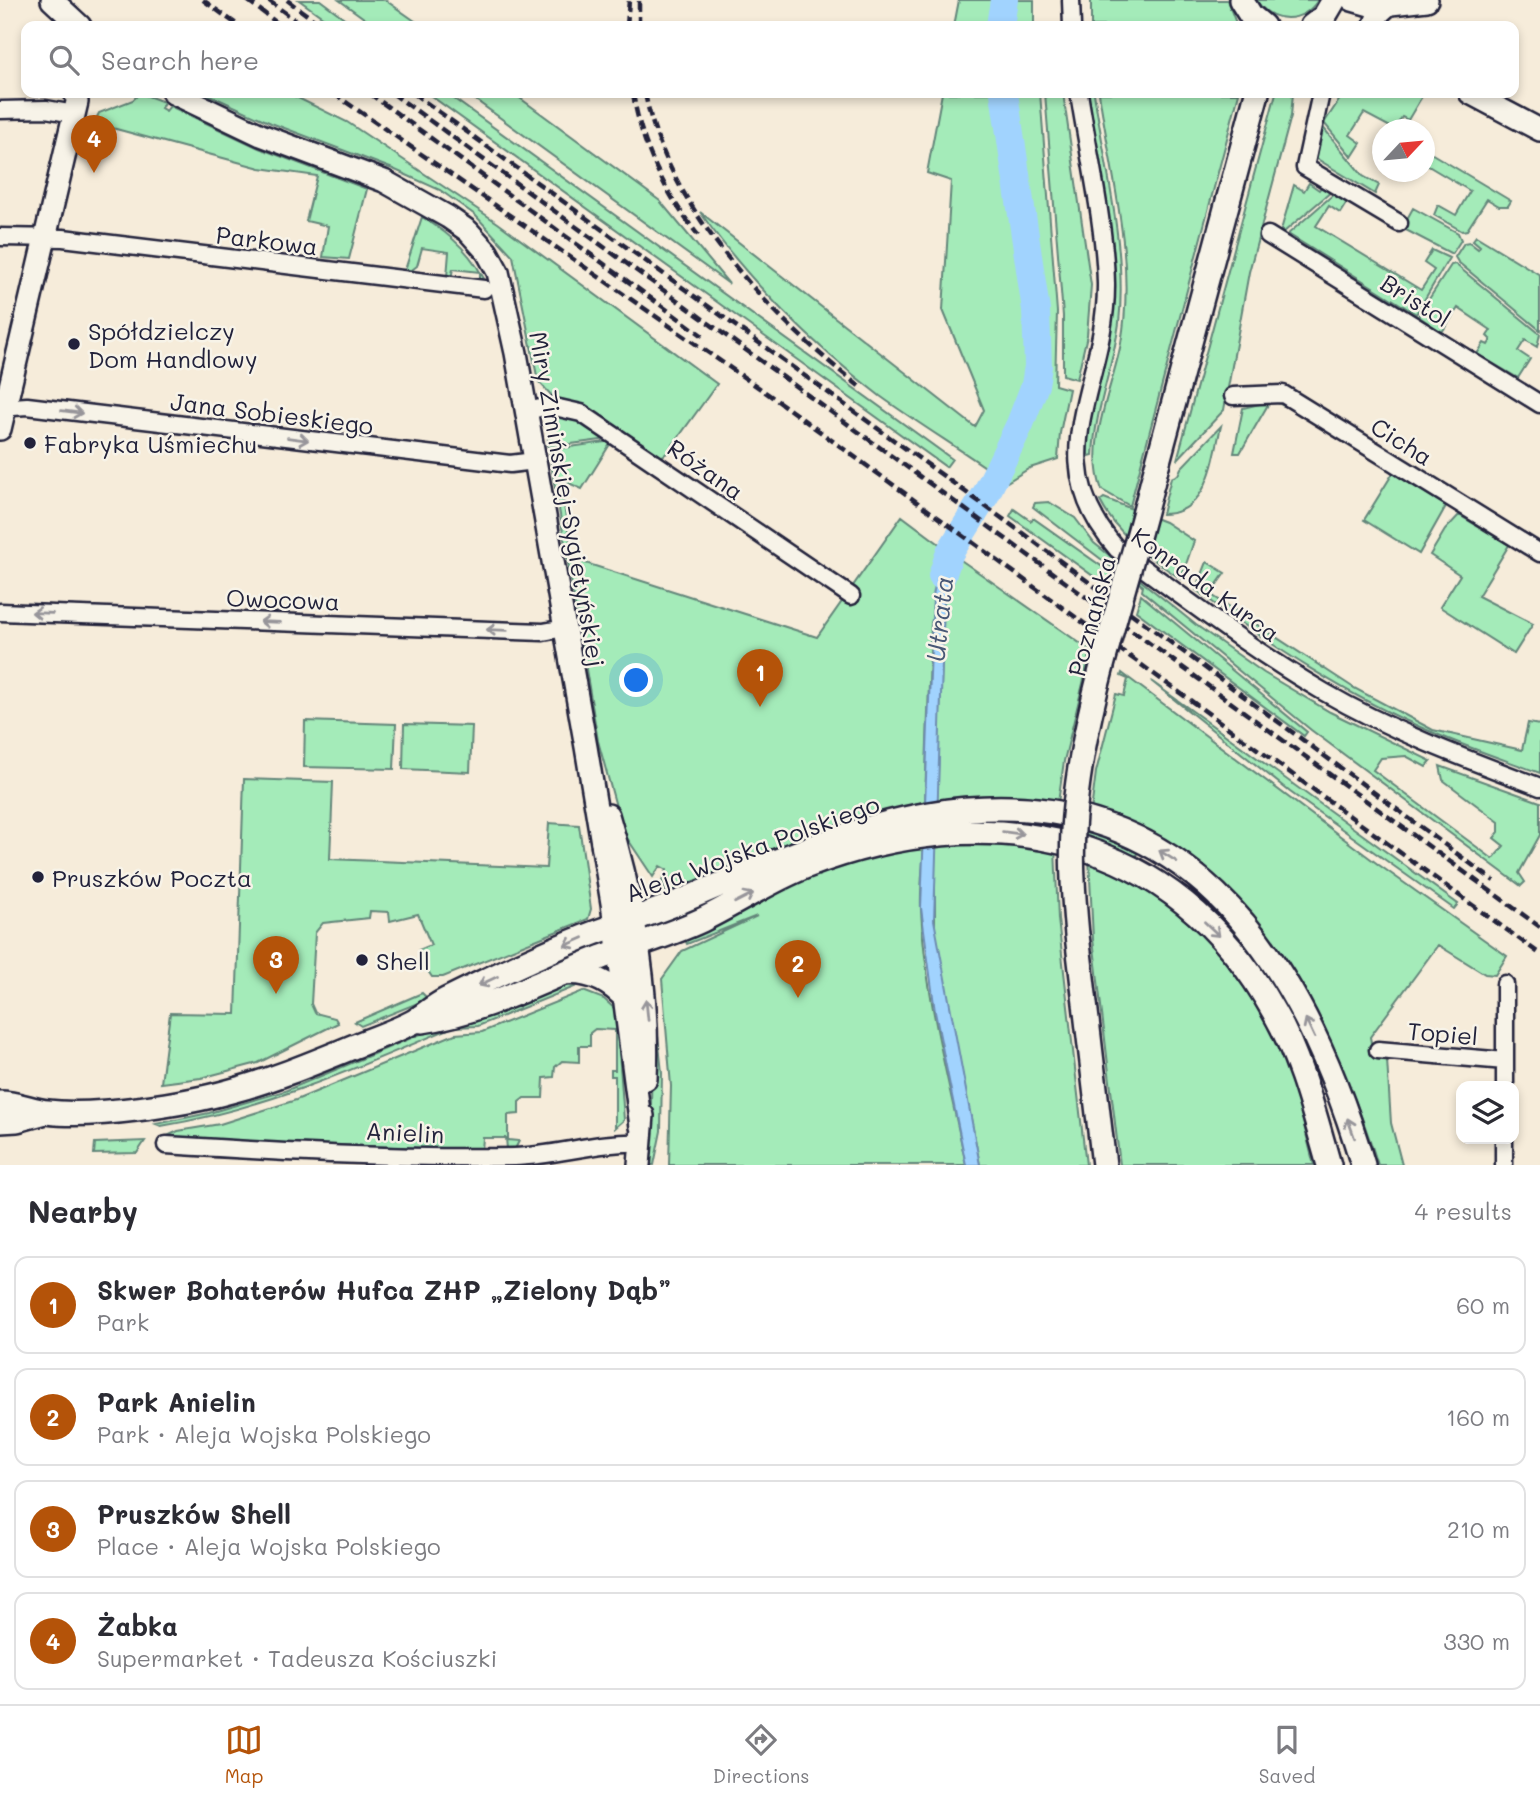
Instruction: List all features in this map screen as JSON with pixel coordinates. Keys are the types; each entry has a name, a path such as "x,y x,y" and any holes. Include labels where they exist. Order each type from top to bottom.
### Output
{"main road":[{"path":"1241,0 1256,21"},
{"path":"1324,21 1334,0"},
{"name":"Poznańska","path":"1104,1165 1077,935 1072,849 1076,794 1089,725 1256,98"},
{"name":"Aleja Wojska Polskiego","path":"412,1022 442,1002 765,865 909,827 1016,808 1081,818 1166,853 1211,888 1252,930 1295,995 1337,1091 1363,1165"},
{"name":"Aleja Wojska Polskiego","path":"946,822 1091,850 1145,875 1192,910 1236,954 1276,1014 1300,1070 1329,1165"},
{"name":"Aleja Wojska Polskiego","path":"0,1121 17,1120 46,1112 149,1107 211,1097 305,1066 412,1022 458,1013 560,975 701,920 805,867 909,827"},
{"name":"Aleja Wojska Polskiego","path":"0,1103 14,1103 46,1112"}],"street":[{"path":"52,0 75,21"},
{"path":"1071,0 1072,21"},
{"path":"1352,0 1365,5 1427,0"},
{"path":"1376,21 1379,13 1388,5"},
{"name":"Miry Zimińskiej-Sygietyńskiej","path":"183,98 261,135 384,181 468,231 487,252 498,272 506,302 586,747 628,948 648,1020 639,1165"},
{"name":"Konrada Kurca","path":"1080,98 1106,282 1102,332 1078,448 1080,484 1087,507 1100,529 1117,548 1262,654 1327,694 1413,738 1540,787"},
{"path":"1320,98 1306,167 1399,223"},
{"path":"1479,98 1540,130"},
{"path":"0,110 46,109 78,100 1,415"},
{"name":"Bristol","path":"1268,234 1540,404"},
{"name":"Parkowa","path":"0,237 46,237 484,289"},
{"name":"Cicha","path":"1233,396 1272,392 1284,394 1540,553"},
{"name":"Jana Sobieskiego","path":"1,415 27,406 510,464 535,461"},
{"name":"Różana","path":"526,411 555,407 581,413 851,596"},
{"name":"Owocowa","path":"0,612 543,632 565,628"},
{"name":"Miry Zimińskiej-Sygietyńskiej","path":"628,948 626,1000 641,1135"},
{"path":"560,975 579,974 597,978 613,987 626,1000"},
{"path":"1504,1081 1505,984"},
{"name":"Topiel","path":"1378,1050 1505,1061"},
{"name":"Anielin","path":"166,1145 460,1158 543,1156 641,1135"},
{"path":"1504,1144 1504,1165"}],"green space":[{"path":"299,0 320,0 348,21 328,21"},
{"path":"339,0 385,0 415,21 368,21"},
{"path":"959,0 997,0 995,21 955,21"},
{"path":"1009,0 1034,0 1034,21 1006,21"},
{"path":"1091,0 1227,0 1235,21 1091,21"},
{"path":"1256,0 1318,0 1304,13 1287,18 1270,13"},
{"path":"153,98 164,102 161,108 166,111 170,106 259,148 367,189 349,259 323,257 328,226 306,221 317,176 260,168 94,123 99,113 133,100"},
{"path":"216,98 298,98 347,122 498,223 717,384 667,453 659,458 580,408 555,399 538,381 513,256 475,215 440,190 393,169 271,123"},
{"path":"434,98 453,98 952,459 946,467"},
{"path":"473,98 520,98 660,201 729,284"},
{"path":"941,98 998,98 1030,307 1032,367 1020,412 991,471 880,396 806,334 739,263 700,212 975,427 984,410 943,310 951,181 927,173"},
{"path":"1011,98 1040,98 1057,312 1055,385 1069,389 1058,459 1030,468 1007,482 1001,478 1039,392 1045,345 1040,289"},
{"path":"1045,98 1064,98 1091,285 1087,335 1077,379 1063,375 1063,316"},
{"path":"1088,98 1095,98 1109,179 1118,237 1121,295 1119,323 1097,422 1093,455 1086,457 1090,420 1109,337 1114,276"},
{"path":"1100,98 1238,98 1130,506 1102,490 1097,473 1096,454 1102,416 1121,343 1125,312 1126,281 1120,218"},
{"path":"1275,98 1293,98 1291,116 1249,272 1224,410 1177,460"},
{"path":"1341,98 1421,98 1409,119 1375,119 1364,113 1350,135 1361,143 1352,157 1324,123"},
{"path":"1321,125 1363,176 1379,185 1375,194 1314,157"},
{"path":"1435,156 1511,201 1508,206 1499,206 1487,199 1467,230 1462,231 1434,215 1438,205 1456,215 1470,191 1435,170"},
{"path":"1309,183 1319,190 1322,186 1332,191 1284,232 1281,230 1294,185 1304,191"},
{"path":"1335,193 1347,202 1340,213 1329,206 1316,226 1421,290 1434,270 1424,263 1432,250 1449,258 1416,314 1288,234"},
{"path":"1413,208 1458,233 1461,240 1452,254 1402,228"},
{"path":"422,217 453,239 477,266 489,289 484,297 462,294 480,283 480,272 453,269 451,278 447,277 449,252 422,248 417,266 408,273 376,271 375,267 405,270"},
{"path":"1476,236 1540,275 1540,330 1458,262 1455,257 1464,243 1469,242 1478,249 1480,246 1473,240"},
{"path":"1455,264 1540,334 1537,347 1525,340 1518,351 1530,359 1518,378 1477,354 1484,343 1488,345 1491,340 1487,336 1491,330 1458,308 1442,332 1418,316 1451,265"},
{"path":"1276,400 1284,406 1276,402 1269,403 1240,453 1234,453 1243,408"},
{"path":"568,414 609,439 548,447 551,426 558,415"},
{"path":"1221,426 1211,469 1199,495 1190,505 1178,512 1162,514 1171,478 1178,475 1181,468"},
{"path":"612,441 582,489 562,480 562,487 555,488 549,450"},
{"path":"1393,473 1446,506 1419,554 1364,520"},
{"path":"557,497 563,499 573,559 817,637 902,516 946,549 931,624 925,801 667,893 662,880 667,870 660,866 653,877 623,832 598,741"},
{"path":"1104,498 1165,522 1194,541 1181,579 1146,554 1115,525 1100,501"},
{"path":"1049,502 1075,518 1094,543 1196,625 1264,673 1330,712 1431,761 1426,767 1406,756 1381,758 1373,770 1493,859 1504,846 1494,838 1499,832 1499,822 1443,780 1440,766 1540,802 1540,835 1519,873 1525,882 1521,886 1311,730 1142,591 1143,586 1116,565 1114,569 1033,507 1035,503"},
{"path":"1014,509 1031,521 1033,518 1111,573 1107,586 1010,516"},
{"path":"1459,515 1509,545 1478,596 1533,624 1514,654 1440,607 1460,575 1430,555 1445,530"},
{"path":"955,556 1091,651 1064,761 1058,803 999,796 937,801 944,599"},
{"path":"1207,562 1225,573 1210,594 1354,688 1433,730 1522,750 1528,723 1540,725 1540,773 1460,744 1402,719 1310,669 1196,590"},
{"path":"1141,595 1307,732 1304,736 1136,611"},
{"path":"1122,673 1379,865 1507,956 1495,975 1485,974 1438,945 1370,1037 1374,1059 1387,1060 1391,1123 1402,1165 1378,1165 1352,1093 1316,1014 1271,940 1247,909 1221,884 1091,811 1096,772 1116,694 1124,696 1128,679 1121,676"},
{"path":"1151,681 1458,904 1454,909 1290,792"},
{"path":"305,721 396,724 394,769 304,767"},
{"path":"404,724 472,726 470,772 403,769"},
{"path":"244,779 333,782 330,859 546,868 549,823 579,825 591,909 588,919 443,977 432,977 421,961 424,958 419,950 431,945 418,914 390,921 389,912 370,911 369,918 323,923 315,933 311,1004 315,1013 335,1018 338,1023 258,1063 201,1078 161,1083 170,1013 236,1014"},
{"path":"987,815 1089,829 1139,850 1134,859 1008,824 962,822"},
{"path":"946,841 1055,848 1058,919 1086,1165 980,1165 935,933 935,844"},
{"path":"924,845 921,910 927,974 966,1165 669,1165 671,1086 662,979 682,951 757,916 687,944 684,937 834,865"},
{"path":"1089,858 1147,890 1174,910 1199,933 1242,984 1283,1057 1314,1165 1120,1165 1093,939"},
{"path":"574,982 582,984 478,1026 453,1027 310,1086 199,1119 161,1126 156,1124 209,1113 285,1091 423,1033"},
{"path":"653,988 662,1073 661,1131 654,1165 650,1165"},
{"path":"583,991 604,999 616,1010 624,1120 615,1128 615,1076 611,1076 611,1070 615,1070 615,1030 595,1029 590,1033 590,1046 579,1046 579,1062 562,1061 555,1067 554,1077 544,1078 543,1098 524,1098 519,1102 519,1114 508,1115 508,1140 519,1141 515,1149 507,1149 506,1138 483,1138 482,1150 161,1139 178,1131 220,1124 296,1100 455,1034 482,1032"},
{"path":"422,993 428,999 361,1026 355,1022"},
{"path":"145,1141 137,1153 94,1154 95,1143"}],"water":[{"path":"954,538 962,544 953,559 944,599 934,920 980,1165 966,1165 935,1012 921,908 933,596 937,573"}],"waterway":[{"name":"Utrata","path":"1001,21 1004,0"},
{"name":"Utrata","path":"942,576 950,552 986,494 1020,424 1035,385 1038,366 1036,310 1005,98"}],"railway":[{"path":"203,0 232,21"},
{"path":"247,0 274,21"},
{"path":"268,0 296,21"},
{"path":"287,0 315,21"},
{"path":"627,21 629,0"},
{"path":"639,0 639,21"},
{"path":"340,98 768,394 1540,954"},
{"path":"376,98 703,336"},
{"path":"399,98 1540,927"},
{"path":"420,98 1021,532 1494,881"},
{"path":"634,98 642,131 656,168 698,235"},
{"path":"646,98 657,135 675,176 699,217 727,256 791,327 859,386"}],"place":[{"name":"Żabka","path":"94,173"},
{"name":"Spółdzielczy Dom Handlowy","path":"74,344"},
{"name":"Fabryka Uśmiechu","path":"30,443"},
{"name":"Skwer Bohaterów Hufca ZHP „Zielony Dąb”","path":"760,707"},
{"name":"Pruszków Poczta","path":"38,877"},
{"name":"Shell","path":"362,960"},
{"name":"Pruszków Shell","path":"276,994"},
{"name":"Park Anielin","path":"798,998"}]}
